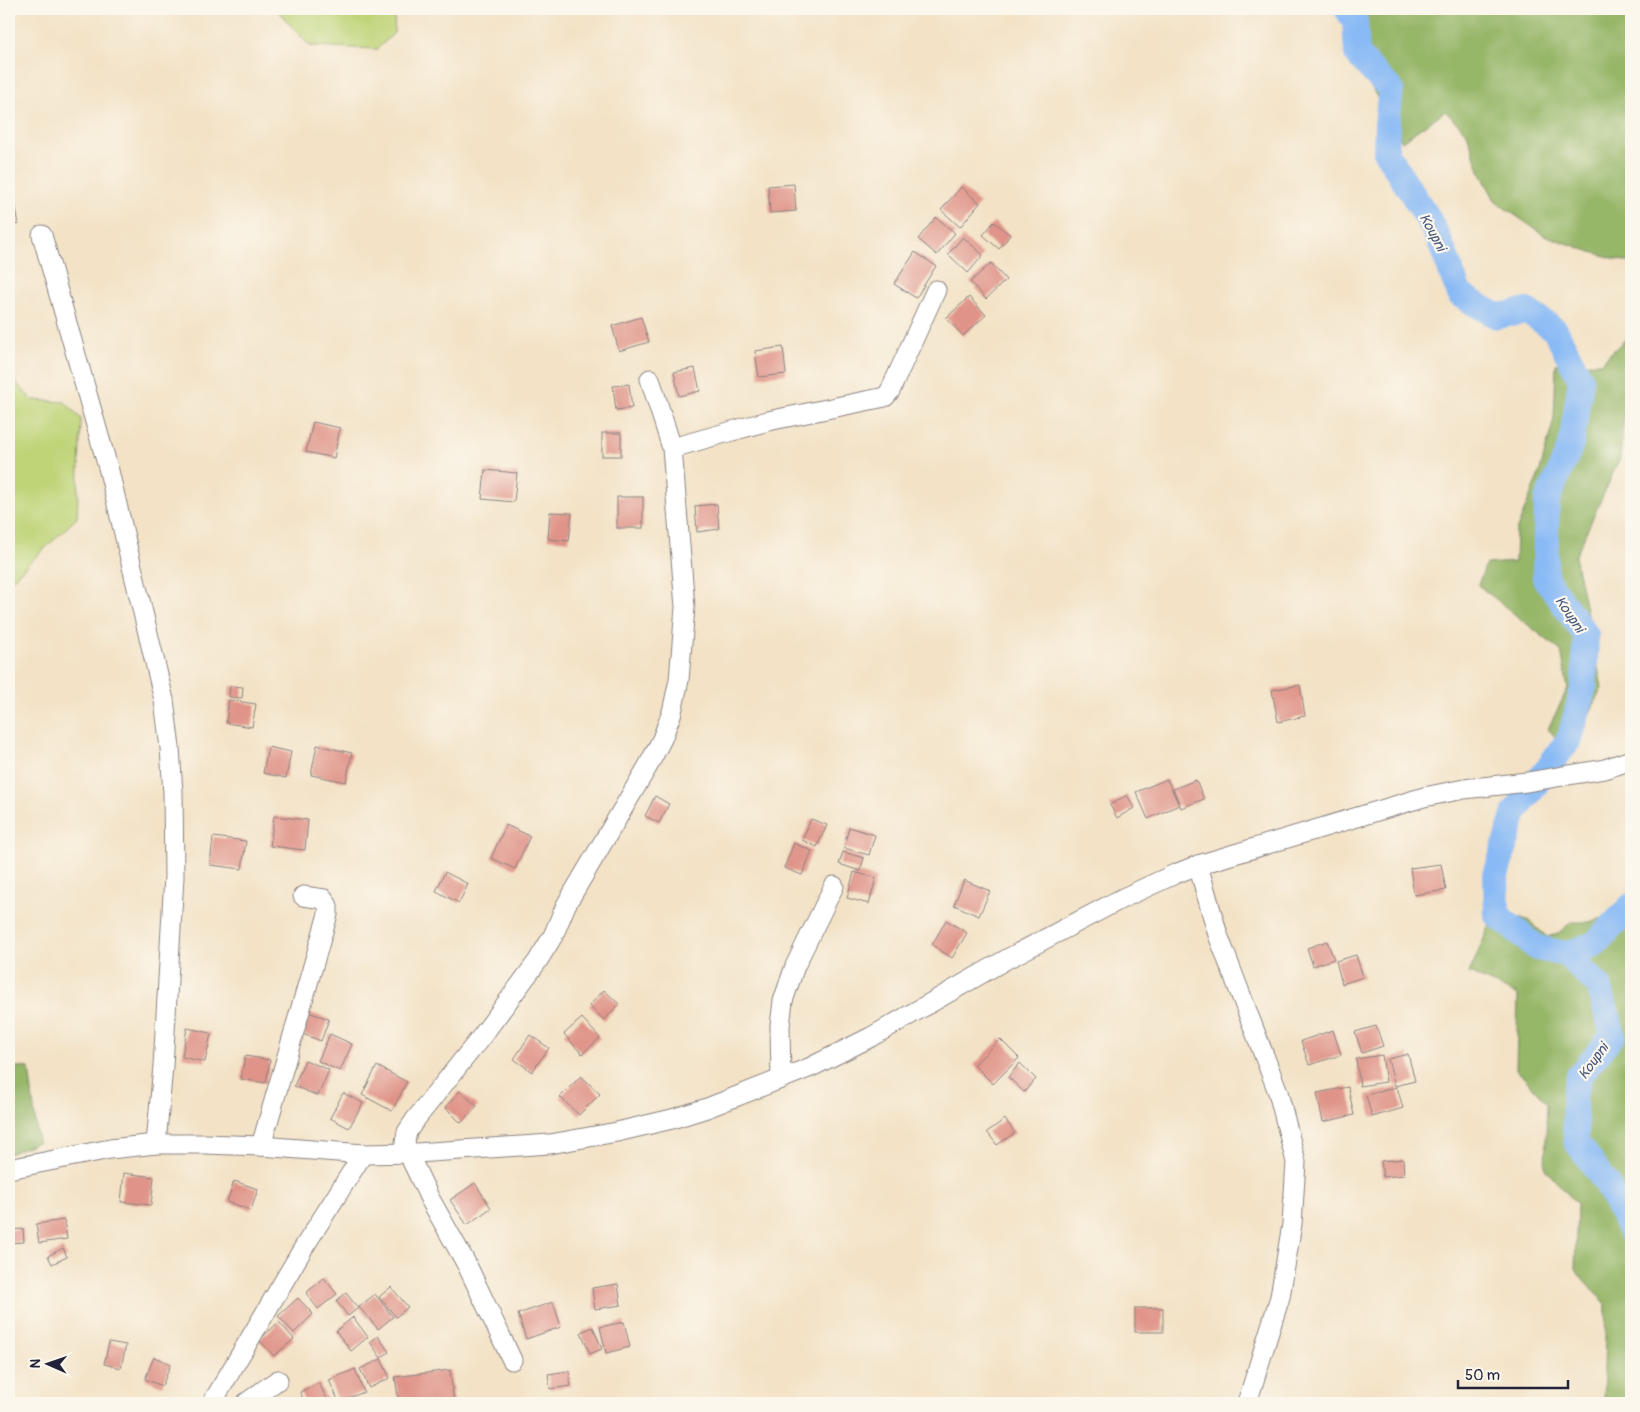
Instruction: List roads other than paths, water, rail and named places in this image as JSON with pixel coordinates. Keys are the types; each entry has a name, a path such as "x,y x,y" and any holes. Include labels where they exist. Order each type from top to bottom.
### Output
{"street":[{"path":"42,235 110,471 164,700 173,793 174,877 163,1066 156,1144"},
{"path":"672,448 768,421 885,397 890,391 936,290"},
{"path":"512,1360 467,1265 430,1198 408,1153 405,1142 407,1132 415,1120 482,1036 537,962 553,936 571,897 648,766 662,739 672,712 679,680 685,607 672,448 650,379"},
{"path":"9,1169 110,1149 156,1144 261,1146 364,1154 550,1144 617,1132 672,1119 707,1108 811,1067 871,1037 1007,959 1123,898 1198,865 1424,797 1546,780 1604,769 1631,760"},
{"path":"1198,865 1218,935 1278,1092 1296,1162 1292,1224 1280,1297 1247,1403"},
{"path":"782,1079 780,1026 783,1000 795,966 834,886"},
{"path":"261,1146 328,914 328,906 324,899 303,896"},
{"path":"212,1403 304,1247 364,1154"},
{"path":"246,1403 278,1380"}],"waterway":[{"name":"Koupni","path":"1347,9 1355,21 1357,54 1391,89 1386,152 1430,222 1440,242 1460,295 1497,316 1527,311 1555,330 1581,380 1571,445 1547,501 1545,578 1586,635 1584,686 1570,738 1515,812 1496,875 1497,915 1537,948 1566,954 1599,986 1613,1035 1579,1076 1574,1097 1576,1141 1607,1184 1631,1232"},
{"path":"1566,954 1595,944 1631,906"}]}
